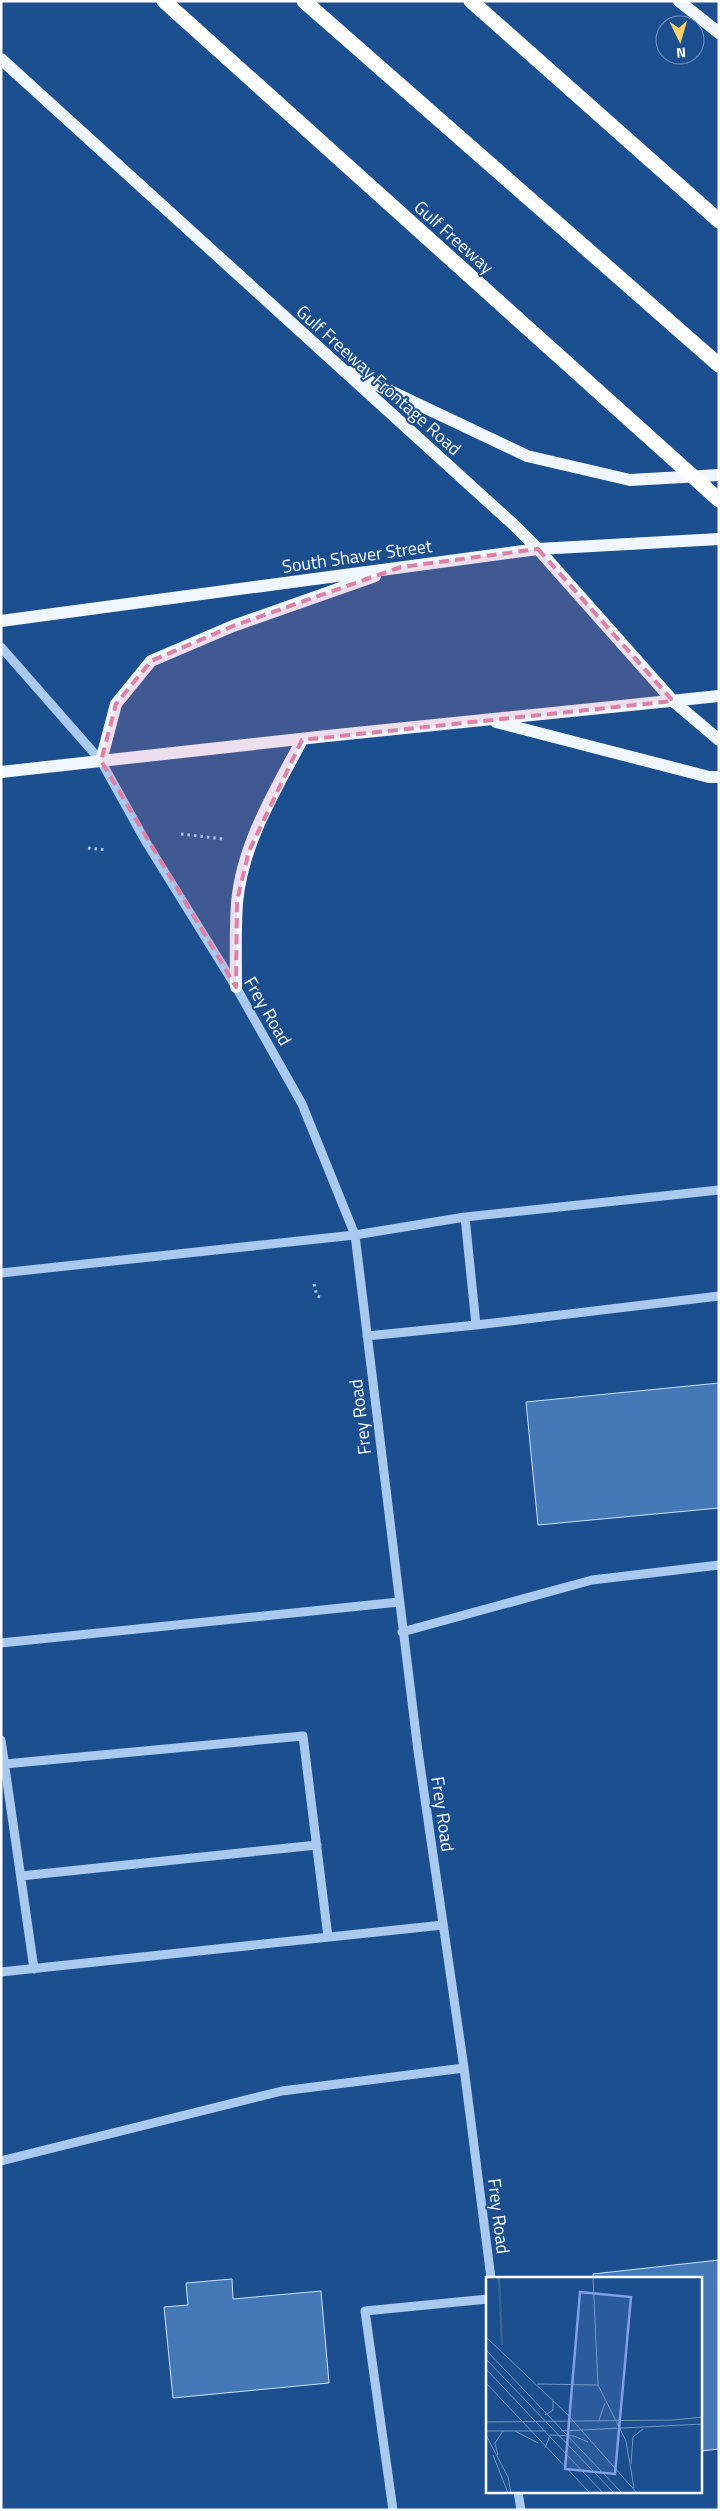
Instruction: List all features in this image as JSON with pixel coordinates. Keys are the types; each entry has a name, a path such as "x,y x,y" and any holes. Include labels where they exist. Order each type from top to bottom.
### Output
{"highway":[{"name":"Gulf Freeway","path":"164,1 719,500"},
{"path":"304,1 719,365"},
{"path":"471,1 719,221"}],"main road":[{"path":"679,1 719,33"},
{"name":"Gulf Freeway Frontage Road","path":"1,59 538,549 673,701 719,740"},
{"path":"336,365 527,456 630,480 719,475"},
{"name":"South Shaver Street","path":"1,621 538,549 719,539"},
{"path":"101,761 116,704 151,661 233,626 401,567"},
{"path":"1,772 719,696"},
{"path":"489,720 709,777 719,777"},
{"path":"236,987 237,902 249,851 264,813 302,740"}],"street":[{"name":"Frey Road","path":"1,647 101,761 146,842 236,987 302,1104 355,1234 402,1632 464,2068 491,2277"},
{"path":"1,1273 355,1234 465,1217 719,1190"},
{"path":"465,1217 476,1325"},
{"path":"367,1336 719,1296"},
{"path":"402,1632 592,1580 719,1565"},
{"path":"1,1643 399,1602"},
{"path":"5,1764 303,1736 328,1937"},
{"path":"1,1740 34,1968"},
{"path":"21,1876 317,1845"},
{"path":"1,1972 443,1925"},
{"path":"1,2161 282,2091 464,2068"},
{"path":"393,2510 365,2311 486,2299"},
{"path":"518,2494 521,2510"}],"path":[{"path":"181,834 226,840"},
{"path":"88,848 106,850"},
{"path":"314,1284 317,1296 323,1298"}],"highlighted area":[{"path":"538,549 673,701 302,740 249,851 237,901 236,987 101,761 116,704 151,661 233,626 401,567"}],"building":[{"path":"719,1383 719,1508 538,1525 526,1402"},
{"path":"719,2260 719,2449 702,2451 702,2277 593,2277 593,2274"},
{"path":"232,2279 233,2299 321,2291 329,2383 173,2398 164,2307 188,2305 186,2283"}]}
